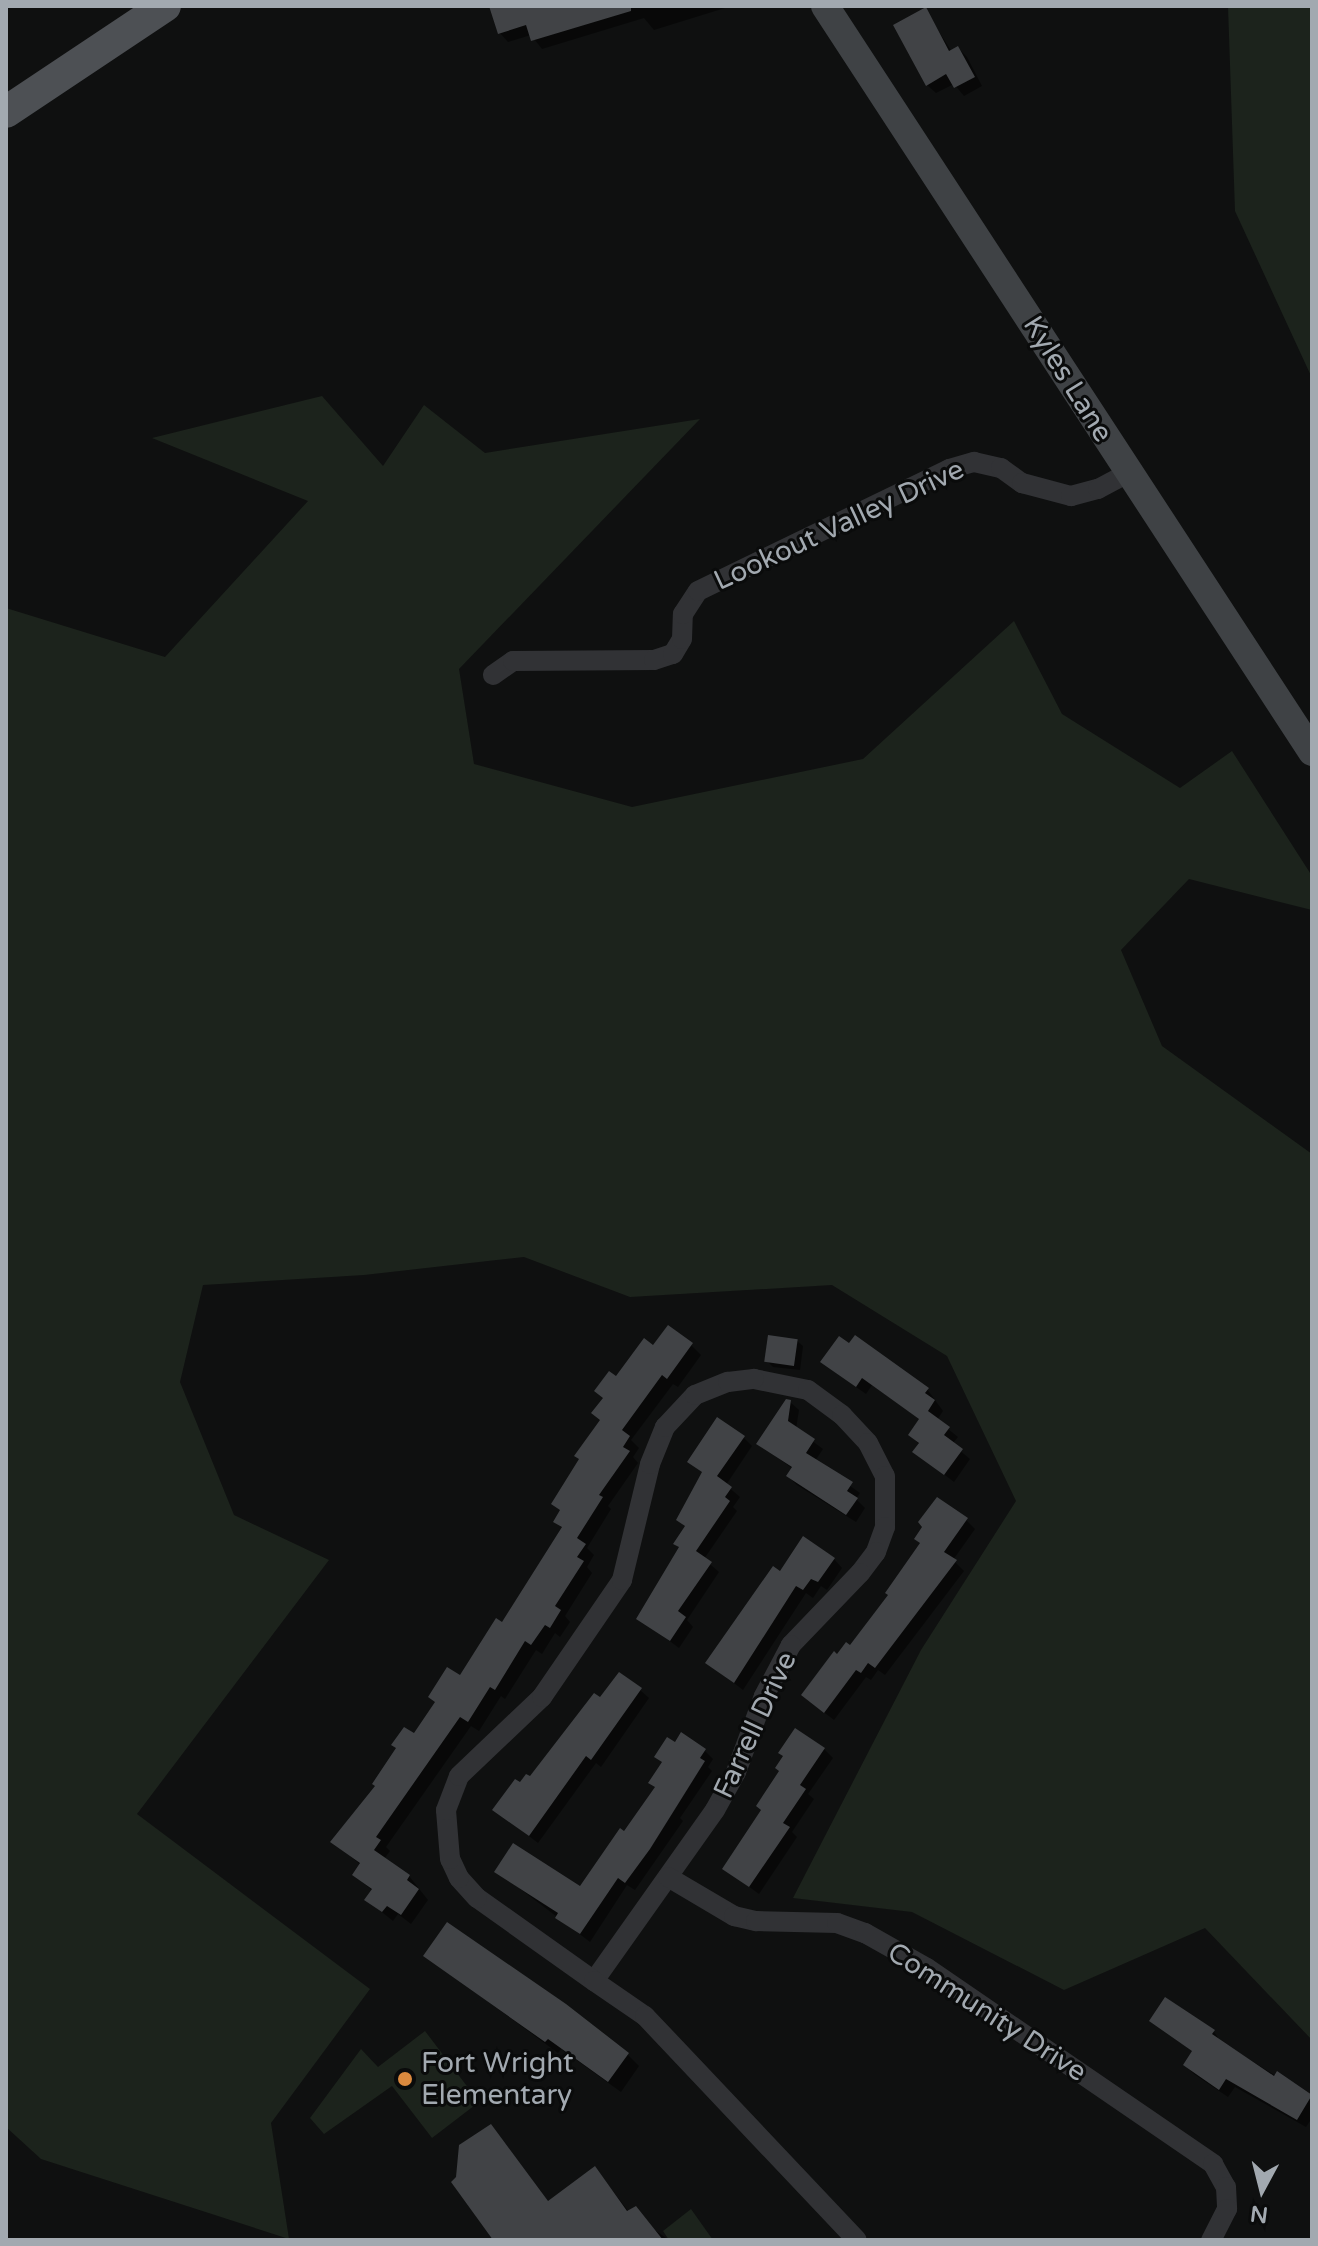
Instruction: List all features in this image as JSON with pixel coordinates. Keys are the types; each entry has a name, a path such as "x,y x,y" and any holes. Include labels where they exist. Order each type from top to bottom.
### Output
{"main road":[{"path":"6,112 165,6"},
{"name":"Kyles Lane","path":"825,6 1312,752"}],"street":[{"name":"Lookout Valley Drive","path":"493,675 513,661 654,660 673,654 682,639 683,614 698,591 949,469 974,462 1001,468 1022,483 1071,496 1098,489 1128,473"},
{"name":"Farrell Drive","path":"594,1981 715,1810 736,1772 764,1696 791,1645 860,1573 876,1552 885,1527 885,1476 868,1443 823,1400 793,1385 754,1379 728,1382 695,1395 676,1412 665,1427 650,1464 622,1580 542,1697 459,1776 446,1810 450,1859 459,1878 477,1898 594,1981 645,2016 857,2240"},
{"name":"Community Drive","path":"668,1877 734,1916 756,1921 837,1923 865,1933 927,1968 1213,2164 1226,2187 1227,2209 1211,2240"}],"shaded area":[{"path":"1228,6 1312,6 1312,378 1235,211"},
{"path":"322,396 383,466 424,405 485,453 700,419 459,669 474,764 632,807 863,759 1014,621 1062,714 1180,788 1232,751 1312,876 1312,910 1189,879 1121,950 1162,1046 1312,1154 1312,2040 1205,1928 1064,1990 912,1912 793,1898 921,1650 1016,1501 947,1356 832,1285 630,1297 524,1257 364,1275 203,1285 180,1382 234,1515 329,1560 137,1814 370,1989 271,2123 289,2239 41,2159 6,2127 6,608 165,657 308,501 152,438"},
{"path":"425,2031 479,2102 432,2138 392,2086 324,2134 310,2118 361,2049 378,2067"},
{"path":"691,2209 713,2240 669,2240 663,2231"}],"building":[{"path":"489,6 631,6 631,11 531,41 526,25 498,34"},
{"path":"926,7 949,51 958,46 975,77 954,88 946,74 926,86 893,25"},
{"path":"668,1325 693,1343 667,1379 662,1375 622,1430 630,1436 623,1447 630,1451 599,1495 603,1497 577,1538 586,1544 577,1557 584,1561 555,1606 561,1610 550,1628 545,1625 531,1645 525,1641 495,1690 490,1687 468,1722 460,1717 376,1837 381,1840 374,1850 410,1875 407,1880 419,1889 401,1915 387,1906 382,1912 364,1900 372,1889 352,1875 360,1863 330,1842 375,1786 372,1784 396,1748 391,1745 404,1727 414,1733 435,1702 428,1697 447,1667 460,1675 496,1618 502,1622 562,1527 553,1522 560,1510 551,1504 579,1459 574,1456 600,1420 591,1413 603,1398 594,1391 609,1371 616,1376 644,1338 653,1345"},
{"path":"768,1335 798,1339 794,1366 764,1362"},
{"path":"855,1335 929,1388 925,1393 935,1400 928,1411 950,1427 944,1435 963,1449 944,1475 912,1452 919,1443 908,1435 919,1419 862,1378 856,1387 820,1362 839,1336 849,1343"},
{"path":"786,1399 791,1400 788,1421 815,1439 806,1453 853,1482 847,1491 858,1498 846,1515 786,1476 792,1467 756,1444"},
{"path":"717,1417 745,1436 717,1476 732,1487 725,1497 730,1501 696,1551 712,1562 678,1611 686,1617 670,1641 636,1619 679,1547 673,1544 685,1526 676,1520 702,1472 687,1462"},
{"path":"937,1497 968,1518 944,1552 957,1560 875,1668 868,1663 861,1673 856,1670 824,1713 801,1695 834,1651 837,1654 846,1642 850,1645 888,1595 885,1593 920,1543 914,1539 922,1527 918,1522"},
{"path":"803,1536 835,1558 818,1582 811,1579 803,1590 796,1586 734,1683 705,1663 773,1566 780,1571"},
{"path":"619,1672 642,1688 591,1760 586,1756 529,1836 492,1810 515,1779 520,1782 526,1774 530,1776 594,1693 600,1697"},
{"path":"795,1728 825,1748 800,1785 806,1789 783,1823 790,1827 749,1887 722,1869 761,1810 756,1806 779,1771 775,1768 783,1756 778,1753"},
{"path":"681,1732 706,1749 700,1758 705,1761 650,1849 625,1883 618,1878 580,1934 555,1918 558,1913 494,1872 513,1843 580,1886 620,1828 624,1831 655,1787 648,1783 662,1762 654,1757 667,1737 675,1742"},
{"path":"447,1922 566,2004 629,2053 608,2082 548,2039 545,2042 423,1956"},
{"path":"1165,1997 1215,2030 1212,2034 1274,2076 1277,2071 1312,2095 1297,2120 1226,2079 1219,2090 1183,2065 1192,2051 1149,2021"},
{"name":"Fort Wright Elementary","path":"491,2124 548,2201 595,2166 627,2211 636,2206 663,2240 493,2240 451,2182 456,2177 459,2145"}],"place":[{"name":"Fort Wright Elementary","path":"405,2079"}]}
